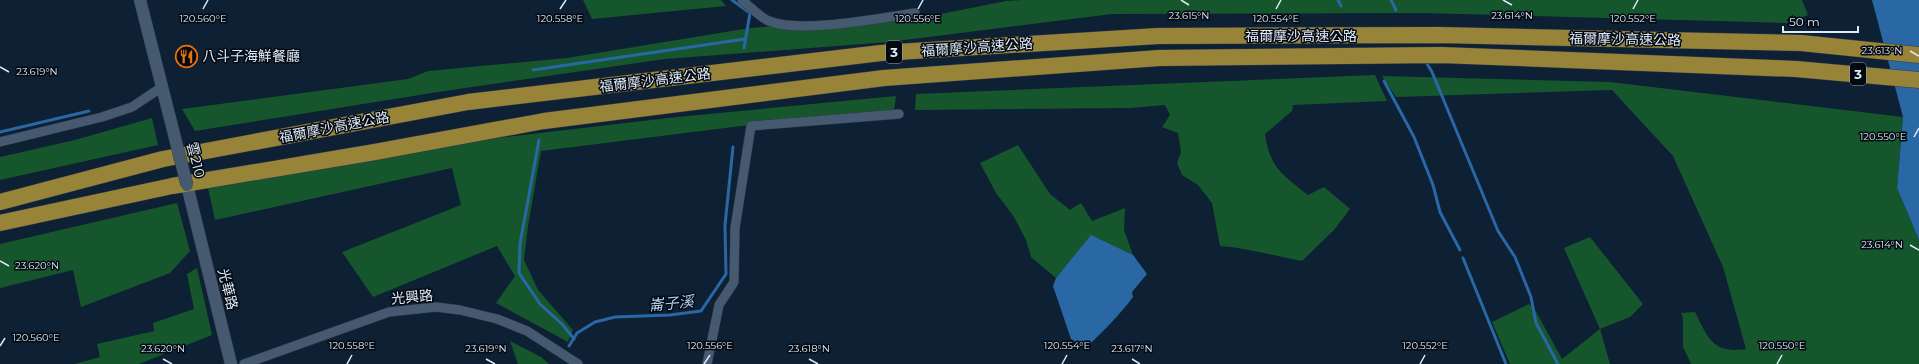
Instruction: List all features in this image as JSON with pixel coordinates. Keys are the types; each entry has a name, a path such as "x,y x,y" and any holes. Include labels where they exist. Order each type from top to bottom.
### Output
{"highway":[{"name":"福爾摩沙高速公路","path":"0,202 163,158 468,102 881,53 1158,36 1439,35 1801,43 1919,55"},
{"name":"福爾摩沙高速公路","path":"0,223 172,186 376,152 544,121 884,78 1159,58 1425,55 1796,69 1919,80"}],"street":[{"name":"雲210","path":"140,0 196,221"},
{"path":"742,0 768,21 788,26 812,26 915,13"},
{"path":"0,142 102,117 132,107 162,87"},
{"path":"707,364 719,305 734,282 735,228 751,126 899,114"},
{"name":"光華路","path":"196,221 231,364"},
{"name":"光興路","path":"244,364 389,312 436,307 460,310 504,322 527,331 578,364"}],"green space":[{"path":"583,0 721,0 726,6 592,19"},
{"path":"1802,0 1808,15 1787,23 1423,13 1112,14 889,42 665,59 438,92 195,131 182,109 408,79 428,71 567,58 750,28 941,14 1006,1"},
{"path":"1375,75 1387,101 1293,105 1292,111 1265,134 1270,155 1274,163 1284,175 1308,195 1324,187 1350,209 1334,230 1302,261 1251,250 1220,246 1212,203 1198,185 1182,175 1177,163 1181,152 1178,133 1162,127 1170,115 1165,105 1131,108 915,110 916,94"},
{"path":"1382,76 1610,82 1903,117 1897,188 1919,240 1919,364 1691,364 1683,347 1683,318 1681,313 1695,312 1708,336 1719,346 1726,349 1735,350 1746,349 1723,267 1673,156 1612,90 1396,97"},
{"path":"896,96 894,111 741,126 541,151 528,226 524,260 538,290 573,330 568,342 496,303 515,276 497,246 373,297 342,252 461,205 452,168 215,220 208,188 481,140 677,117"},
{"path":"152,118 158,145 0,180 0,157 75,140"},
{"path":"1018,145 1050,194 1070,210 1081,203 1092,221 1125,208 1124,230 1133,255 1091,236 1056,278 1031,257 1026,240 1014,217 996,193 980,163"},
{"path":"177,203 190,251 170,273 81,307 73,270 0,288 0,244"},
{"path":"1590,237 1643,304 1630,317 1600,329 1564,248"},
{"path":"197,268 212,335 139,364 75,364 100,357 97,344 154,331 153,323 194,309 187,274"},
{"path":"1529,304 1534,308 1562,359 1600,329 1610,364 1510,364 1492,322"},
{"path":"510,341 541,357 549,364 518,364"}],"water":[{"path":"1872,0 1919,0 1919,240 1897,188 1903,117"},
{"path":"1091,235 1133,255 1147,274 1132,292 1133,297 1128,304 1086,348 1071,339 1053,286 1056,278"}],"waterway":[{"path":"732,0 750,13 744,48"},
{"path":"1338,0 1341,6"},
{"path":"1391,0 1396,10"},
{"name":"崙子溪","path":"533,70 745,39"},
{"path":"1426,62 1432,72 1498,231 1515,257 1531,297 1536,323 1558,364"},
{"path":"1384,81 1414,137 1433,185 1440,212 1460,250"},
{"path":"0,132 89,111"},
{"name":"崙子溪","path":"539,140 520,244 519,273 540,304 562,324 574,339"},
{"name":"崙子溪","path":"569,346 577,333 595,322 615,317 670,315 701,311 726,274 725,225 733,147"},
{"path":"1463,258 1506,364"}],"place":[{"name":"八斗子海鮮餐廳","path":"186,56"}]}
